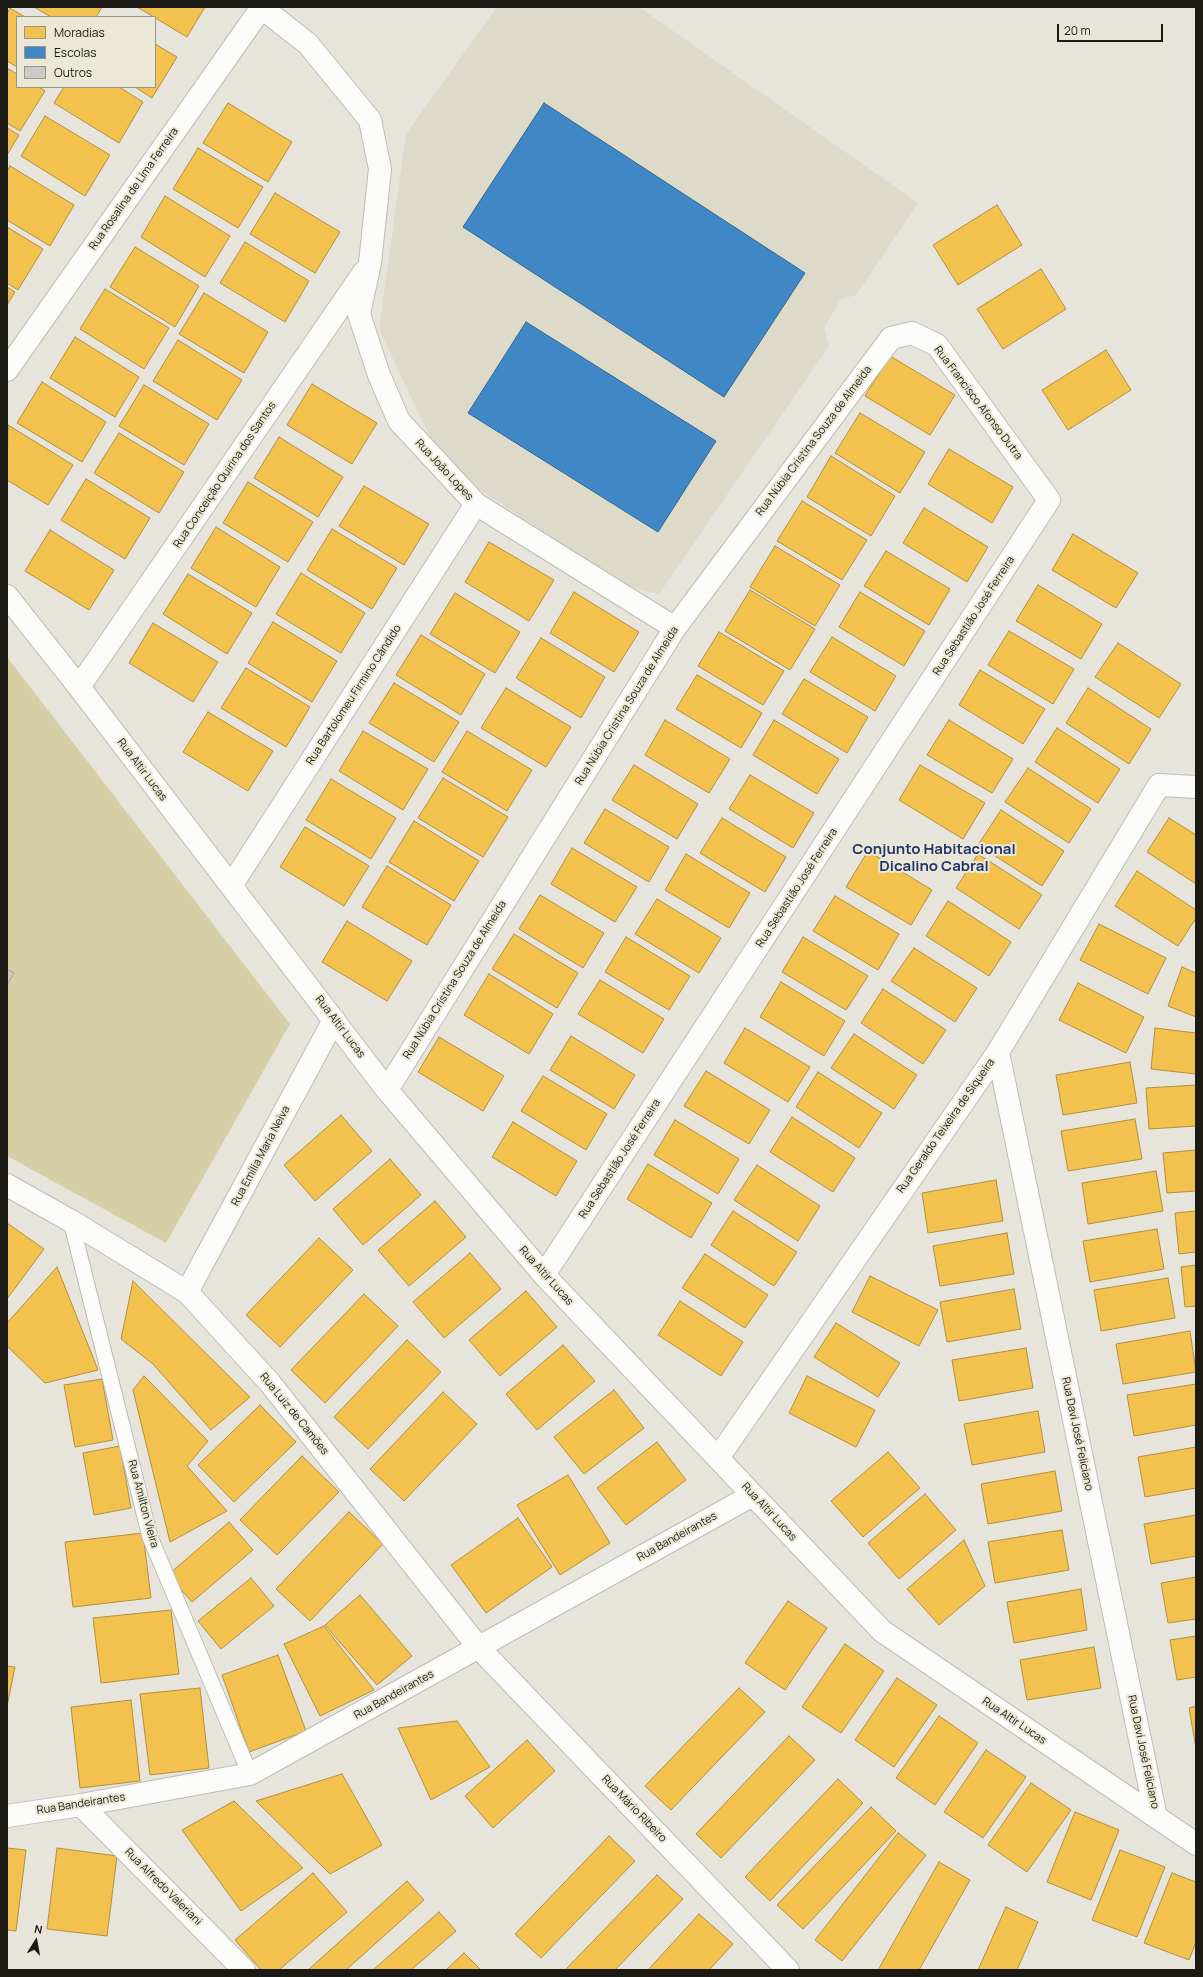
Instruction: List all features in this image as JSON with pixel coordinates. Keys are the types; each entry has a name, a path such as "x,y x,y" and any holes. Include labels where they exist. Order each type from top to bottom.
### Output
{"street":[{"name":"Rua João Lopes","path":"261,7 308,44 370,120 380,170 370,262 359,314 379,375 399,421 476,504 675,628"},
{"name":"Rua Rosalina de Lima Ferreira","path":"7,370 261,7"},
{"name":"Rua Conceição Quirina dos Santos","path":"79,687 370,262"},
{"name":"Rua Francisco Afonso Dutra","path":"890,338 912,333 937,345 1049,500"},
{"name":"Rua Núbia Cristina Souza de Almeida","path":"387,1090 675,628 890,338"},
{"name":"Rua Sebastião José Ferreira","path":"544,1275 1049,500"},
{"name":"Rua Bartolomeu Firmino Cândido","path":"231,886 476,504"},
{"name":"Rua Altir Lucas","path":"7,596 79,687 387,1090 544,1275 882,1631 1196,1844"},
{"name":"Rua Geraldo Teixeira de Siqueira","path":"718,1458 998,1052 1159,785 1196,787"},
{"name":"Rua Emília Maria Neiva","path":"187,1292 334,1020"},
{"name":"Rua Davi José Feliciano","path":"998,1052 1156,1817"},
{"name":"Rua Luiz de Camões","path":"7,1185 71,1221 187,1292 270,1383 479,1648"},
{"name":"Rua Bandeirantes","path":"7,1816 81,1805 250,1774 753,1495"},
{"name":"Rua Mário Ribeiro","path":"479,1648 788,1970"},
{"name":"Rua Alfredo Valeriani","path":"81,1805 244,1970"}],"lane":[{"name":"Rua Amilton Vieira","path":"71,1221 150,1537 250,1774"}],"shaded area":[{"path":"497,7 639,7 918,203 856,295 841,299 824,328 829,346 659,594 622,585 479,489 434,446 379,329 406,134"},
{"path":"7,657 290,1024 166,1243 7,1156"}],"building: Moradias":[{"path":"34,7 102,7 97,16 49,16"},
{"path":"137,7 205,7 187,37 156,18 156,16 152,16"},
{"path":"10,8 23,16 16,16 16,66 7,61 7,14"},
{"path":"156,45 177,57 152,98 137,88 156,88"},
{"path":"7,68 16,73 16,88 40,88 45,91 20,131 7,123"},
{"path":"63,88 121,88 143,102 119,143 54,103"},
{"path":"228,103 292,142 268,182 203,143"},
{"path":"45,116 110,155 85,196 21,156"},
{"path":"7,128 19,135 7,155"},
{"path":"198,148 263,187 238,228 173,189"},
{"path":"10,166 74,205 50,246 7,220 7,171"},
{"path":"275,193 340,232 315,273 250,234"},
{"path":"165,196 230,236 205,277 141,237"},
{"path":"997,205 1022,245 958,285 933,245"},
{"path":"7,227 43,249 18,290 7,283"},
{"path":"245,242 309,281 285,322 220,283"},
{"path":"135,247 199,286 175,327 110,287"},
{"path":"1041,269 1066,309 1003,349 977,309"},
{"path":"7,287 15,292 7,305"},
{"path":"105,289 169,328 144,369 80,329"},
{"path":"204,293 268,332 244,373 179,334"},
{"path":"75,337 139,377 115,417 50,378"},
{"path":"178,340 242,380 217,420 153,381"},
{"path":"1106,350 1131,390 1068,430 1042,390"},
{"path":"890,356 955,395 930,435 865,396"},
{"path":"42,382 106,422 82,462 17,423"},
{"path":"312,384 377,423 352,464 287,425"},
{"path":"144,385 209,424 184,465 119,426"},
{"path":"860,413 925,452 900,493 835,453"},
{"path":"8,425 73,465 48,505 7,480"},
{"path":"119,433 184,472 159,513 94,473"},
{"path":"279,437 343,477 318,517 254,478"},
{"path":"949,449 1013,487 992,523 928,484"},
{"path":"831,456 895,496 871,536 807,497"},
{"path":"86,479 150,518 125,559 61,520"},
{"path":"248,482 313,522 288,562 223,523"},
{"path":"364,486 429,524 404,565 339,526"},
{"path":"802,501 867,540 842,580 777,541"},
{"path":"924,508 988,547 967,582 903,543"},
{"path":"216,527 280,567 256,607 191,568"},
{"path":"332,529 397,568 372,609 307,570"},
{"path":"50,530 114,570 89,610 25,571"},
{"path":"1073,534 1138,573 1116,608 1052,570"},
{"path":"489,542 554,580 529,621 465,582"},
{"path":"775,546 840,585 815,626 750,587"},
{"path":"886,551 950,589 929,625 864,586"},
{"path":"301,573 365,613 341,653 276,614"},
{"path":"188,574 252,613 227,654 163,614"},
{"path":"1038,585 1102,624 1081,659 1016,621"},
{"path":"750,590 815,629 790,670 725,631"},
{"path":"574,592 639,632 614,672 550,633"},
{"path":"860,592 925,631 904,666 839,627"},
{"path":"455,593 520,632 495,673 430,634"},
{"path":"273,622 337,661 312,702 248,663"},
{"path":"153,623 218,662 193,702 129,663"},
{"path":"1009,631 1074,669 1053,704 988,665"},
{"path":"719,632 784,671 763,705 698,666"},
{"path":"421,635 485,674 461,715 396,675"},
{"path":"832,637 896,676 875,711 810,672"},
{"path":"541,638 605,677 581,718 516,678"},
{"path":"1118,643 1181,684 1159,718 1095,677"},
{"path":"246,668 310,707 286,747 221,708"},
{"path":"980,670 1045,709 1023,744 959,705"},
{"path":"697,675 762,713 741,748 676,709"},
{"path":"804,679 868,717 847,753 782,714"},
{"path":"394,683 459,722 434,762 369,723"},
{"path":"506,688 571,727 546,767 481,728"},
{"path":"1088,688 1151,729 1129,764 1066,723"},
{"path":"208,712 273,751 248,791 183,752"},
{"path":"665,720 730,759 709,793 645,755"},
{"path":"774,720 839,759 817,794 753,755"},
{"path":"949,720 1013,759 992,793 927,755"},
{"path":"1057,728 1120,769 1098,803 1035,762"},
{"path":"363,731 428,769 403,810 339,771"},
{"path":"467,731 532,770 507,811 442,772"},
{"path":"634,765 698,804 677,839 612,800"},
{"path":"920,765 985,803 963,839 899,800"},
{"path":"1028,768 1091,809 1069,843 1005,802"},
{"path":"750,775 814,813 793,848 729,809"},
{"path":"443,778 508,817 483,857 418,818"},
{"path":"331,779 396,818 371,859 306,820"},
{"path":"605,809 669,847 649,882 584,843"},
{"path":"1001,810 1064,851 1042,886 978,845"},
{"path":"722,818 786,857 765,892 700,853"},
{"path":"1169,818 1196,835 1196,884 1147,852"},
{"path":"414,821 479,861 454,901 389,862"},
{"path":"305,827 369,866 344,906 280,867"},
{"path":"572,848 637,887 615,922 551,884"},
{"path":"868,851 932,890 911,925 846,887"},
{"path":"686,854 750,893 729,928 665,890"},
{"path":"978,854 1042,895 1019,929 956,888"},
{"path":"387,866 451,905 427,945 362,907"},
{"path":"1137,871 1196,910 1196,918 1178,946 1115,906"},
{"path":"540,895 604,933 583,968 519,929"},
{"path":"835,896 899,934 878,970 813,931"},
{"path":"657,899 721,938 699,973 635,934"},
{"path":"948,901 1011,942 989,976 926,936"},
{"path":"347,921 412,961 387,1001 322,962"},
{"path":"1099,924 1166,958 1148,994 1080,960"},
{"path":"514,934 578,973 557,1008 492,969"},
{"path":"626,937 690,976 669,1010 605,972"},
{"path":"803,937 868,976 846,1010 782,972"},
{"path":"914,948 977,988 955,1022 891,981"},
{"path":"1182,967 1196,973 1196,1017 1168,1006"},
{"path":"489,974 553,1014 529,1054 464,1015"},
{"path":"600,980 664,1019 643,1053 578,1014"},
{"path":"781,982 845,1021 824,1056 760,1017"},
{"path":"1078,983 1144,1017 1126,1053 1059,1020"},
{"path":"883,989 946,1030 923,1064 861,1023"},
{"path":"745,1028 810,1067 788,1102 724,1063"},
{"path":"1155,1028 1196,1033 1196,1074 1151,1069"},
{"path":"854,1034 917,1075 894,1109 831,1068"},
{"path":"571,1036 635,1075 614,1109 550,1070"},
{"path":"439,1037 504,1076 483,1111 418,1072"},
{"path":"1130,1062 1137,1103 1063,1115 1056,1075"},
{"path":"706,1071 770,1110 749,1144 684,1106"},
{"path":"818,1072 882,1113 859,1148 796,1107"},
{"path":"543,1076 607,1114 586,1150 521,1111"},
{"path":"1196,1085 1196,1126 1149,1129 1146,1088"},
{"path":"341,1115 372,1151 315,1201 284,1165"},
{"path":"792,1117 855,1158 833,1192 770,1152"},
{"path":"1135,1119 1142,1159 1068,1171 1061,1131"},
{"path":"675,1120 739,1159 718,1194 654,1155"},
{"path":"513,1122 577,1161 556,1196 492,1157"},
{"path":"1196,1150 1196,1191 1167,1193 1163,1153"},
{"path":"390,1159 421,1195 363,1245 333,1209"},
{"path":"648,1164 712,1203 691,1238 627,1199"},
{"path":"757,1165 820,1206 798,1241 734,1200"},
{"path":"1156,1171 1163,1211 1088,1224 1082,1183"},
{"path":"996,1180 1003,1221 928,1233 922,1193"},
{"path":"435,1201 466,1237 409,1286 378,1250"},
{"path":"733,1211 797,1252 774,1286 711,1245"},
{"path":"1196,1211 1196,1252 1179,1254 1175,1213"},
{"path":"7,1223 44,1249 7,1299"},
{"path":"1157,1229 1164,1269 1090,1282 1083,1241"},
{"path":"1007,1233 1014,1274 940,1286 933,1246"},
{"path":"319,1238 353,1270 280,1347 246,1315"},
{"path":"470,1253 501,1289 444,1338 413,1302"},
{"path":"705,1254 768,1295 745,1328 682,1288"},
{"path":"1196,1265 1196,1306 1185,1307 1181,1267"},
{"path":"57,1267 98,1370 45,1383 7,1346 7,1323"},
{"path":"870,1276 938,1310 919,1346 852,1312"},
{"path":"1168,1278 1175,1318 1101,1331 1094,1290"},
{"path":"133,1281 250,1397 211,1430 153,1364 121,1339"},
{"path":"1014,1289 1021,1329 947,1342 940,1302"},
{"path":"526,1291 557,1327 500,1376 469,1340"},
{"path":"364,1294 398,1326 325,1403 291,1370"},
{"path":"680,1301 743,1342 721,1376 658,1335"},
{"path":"836,1323 900,1363 878,1397 814,1357"},
{"path":"1190,1331 1196,1372 1123,1384 1116,1344"},
{"path":"407,1340 441,1372 368,1449 334,1417"},
{"path":"563,1345 595,1381 537,1430 506,1394"},
{"path":"1026,1348 1033,1388 959,1401 952,1360"},
{"path":"144,1376 208,1441 187,1466 227,1511 170,1542 133,1390"},
{"path":"807,1376 875,1410 856,1447 789,1413"},
{"path":"102,1379 113,1440 75,1447 64,1385"},
{"path":"1196,1384 1196,1425 1134,1436 1127,1395"},
{"path":"614,1390 644,1428 584,1474 554,1437"},
{"path":"443,1392 477,1424 404,1501 370,1469"},
{"path":"260,1405 296,1442 234,1502 198,1465"},
{"path":"1038,1411 1045,1452 972,1465 964,1424"},
{"path":"657,1442 686,1480 626,1525 597,1488"},
{"path":"120,1446 131,1508 94,1515 83,1453"},
{"path":"1196,1447 1196,1488 1145,1497 1138,1457"},
{"path":"888,1452 920,1488 863,1537 831,1501"},
{"path":"302,1456 339,1492 277,1555 240,1520"},
{"path":"1055,1471 1062,1511 988,1524 981,1484"},
{"path":"568,1475 610,1543 560,1575 517,1505"},
{"path":"925,1494 956,1530 899,1579 868,1543"},
{"path":"349,1512 383,1544 310,1621 276,1589"},
{"path":"1196,1515 1196,1556 1151,1564 1144,1524"},
{"path":"518,1518 552,1567 486,1613 451,1565"},
{"path":"229,1522 253,1550 192,1602 168,1575"},
{"path":"1062,1530 1069,1570 995,1583 988,1542"},
{"path":"143,1533 151,1598 73,1607 65,1542"},
{"path":"964,1540 985,1586 939,1625 907,1589"},
{"path":"1196,1577 1196,1619 1168,1623 1161,1583"},
{"path":"251,1578 274,1606 221,1649 198,1621"},
{"path":"1081,1589 1087,1630 1014,1643 1007,1602"},
{"path":"360,1595 412,1656 377,1685 325,1625"},
{"path":"788,1601 827,1628 785,1690 745,1663"},
{"path":"171,1610 179,1674 101,1683 93,1618"},
{"path":"324,1626 374,1690 320,1716 284,1644"},
{"path":"1196,1636 1196,1677 1177,1680 1170,1640"},
{"path":"845,1644 884,1671 841,1733 802,1707"},
{"path":"1094,1647 1101,1688 1027,1700 1020,1660"},
{"path":"278,1655 306,1731 249,1752 222,1675"},
{"path":"7,1666 15,1667 7,1706"},
{"path":"897,1678 937,1705 894,1767 855,1740"},
{"path":"200,1688 209,1768 150,1775 140,1694"},
{"path":"739,1688 765,1712 671,1810 645,1786"},
{"path":"131,1700 140,1781 80,1788 71,1707"},
{"path":"1196,1706 1196,1748 1189,1708"},
{"path":"939,1716 978,1743 935,1805 896,1778"},
{"path":"457,1721 490,1767 431,1800 398,1728"},
{"path":"789,1736 815,1760 721,1858 696,1834"},
{"path":"527,1740 555,1771 493,1828 465,1796"},
{"path":"986,1750 1026,1777 983,1838 944,1812"},
{"path":"342,1774 382,1845 330,1874 256,1801"},
{"path":"838,1779 863,1803 770,1901 745,1877"},
{"path":"1031,1783 1071,1810 1027,1872 988,1845"},
{"path":"234,1801 303,1868 241,1911 182,1830"},
{"path":"871,1807 896,1831 803,1929 777,1905"},
{"path":"1075,1812 1119,1830 1091,1900 1047,1882"},
{"path":"898,1833 926,1855 842,1961 815,1940"},
{"path":"609,1836 635,1861 541,1958 515,1934"},
{"path":"7,1848 26,1850 16,1931 7,1930"},
{"path":"57,1848 117,1856 107,1936 47,1929"},
{"path":"1120,1850 1165,1867 1137,1937 1092,1920"},
{"path":"939,1862 970,1880 919,1970 878,1970"},
{"path":"313,1873 347,1912 279,1970 261,1970 235,1940"},
{"path":"1172,1873 1196,1882 1196,1942 1189,1960 1144,1943"},
{"path":"657,1875 683,1899 615,1970 565,1970"},
{"path":"407,1881 424,1900 346,1970 308,1970"},
{"path":"1006,1907 1038,1922 1017,1970 978,1970"},
{"path":"439,1912 456,1931 411,1970 373,1970"},
{"path":"699,1914 733,1944 709,1970 648,1970"},
{"path":"464,1953 481,1970 446,1970"}],"building: Escolas":[{"path":"544,103 805,273 724,397 463,227"},
{"path":"526,322 716,441 658,532 468,413"}],"building: Outros":[{"path":"7,969 14,973 7,985"}],"district":[{"name":"Conjunto Habitacional Dicalino Cabral","path":"934,858"}]}
